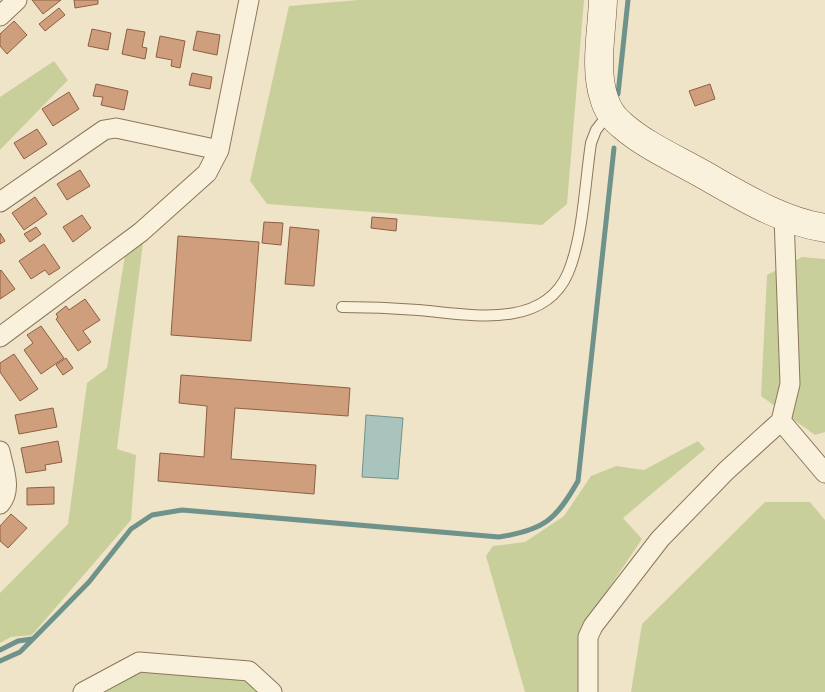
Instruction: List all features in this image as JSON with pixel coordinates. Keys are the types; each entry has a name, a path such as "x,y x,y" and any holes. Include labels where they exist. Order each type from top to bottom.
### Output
{"street":[{"path":"0,16 17,0"},
{"path":"0,337 141,232 207,173 219,150 249,0"},
{"path":"603,0 601,82 603,98 610,112 621,125 644,142 784,216 825,228"},
{"path":"0,202 104,130 116,128 219,150"},
{"path":"588,692 588,637 593,626 660,538 726,471 781,421 790,384 784,216"},
{"path":"781,421 825,473"},
{"path":"0,451 7,485 5,498 0,504"},
{"path":"83,692 139,662 249,671 272,692"}],"lane":[{"path":"342,307 391,308 494,317 526,310 552,297 568,274 576,248 591,143 596,130 610,112"}],"green space":[{"path":"358,0 584,0 567,204 542,225 267,204 250,181 289,6"},
{"path":"54,61 68,80 0,150 0,97"},
{"path":"143,243 117,449 136,455 131,520 32,635 11,637 0,643 0,593 68,524 87,383 107,368 125,255"},
{"path":"802,257 825,259 825,432 815,435 761,396 767,275"},
{"path":"698,441 705,449 623,518 642,539 582,628 578,692 525,692 486,556 493,546 525,542 564,516 591,476 616,466 644,470"},
{"path":"765,502 810,502 825,520 825,692 631,692 642,624"},
{"path":"142,671 245,681 260,692 101,692"}],"water":[{"path":"366,415 403,418 398,479 362,477"}],"building":[{"path":"32,0 61,0 43,14"},
{"path":"74,0 98,0 98,4 75,8"},
{"path":"59,8 65,15 45,31 39,24"},
{"path":"14,21 27,35 7,54 0,46 0,34"},
{"path":"92,29 111,33 108,50 88,46"},
{"path":"127,29 145,32 142,47 147,48 145,59 122,54"},
{"path":"197,31 220,35 217,55 193,50"},
{"path":"160,36 185,41 180,68 171,66 172,60 156,57"},
{"path":"192,73 212,77 210,89 189,85"},
{"path":"96,84 128,91 124,110 101,105 103,97 93,96"},
{"path":"710,84 715,99 695,106 689,91"},
{"path":"69,92 79,109 53,126 42,109"},
{"path":"37,129 47,144 24,159 14,143"},
{"path":"80,170 90,186 67,200 57,184"},
{"path":"35,197 47,214 24,230 12,213"},
{"path":"82,215 91,228 73,242 63,227"},
{"path":"372,217 397,219 396,231 371,228"},
{"path":"264,222 283,223 281,245 262,243"},
{"path":"36,227 41,234 30,242 24,234"},
{"path":"290,227 319,230 314,286 285,284"},
{"path":"0,233 5,241 0,244"},
{"path":"178,236 259,242 251,341 171,335"},
{"path":"44,244 60,268 49,275 45,270 31,279 19,261"},
{"path":"0,271 15,289 0,299"},
{"path":"85,299 100,320 83,331 91,342 78,351 56,319 58,317 56,314 66,306 69,310"},
{"path":"41,326 64,358 41,374 24,350 33,343 27,335"},
{"path":"14,354 38,389 20,401 0,372 0,363"},
{"path":"66,358 73,368 63,375 56,365"},
{"path":"181,375 350,388 348,416 235,408 231,459 316,465 314,494 158,481 160,453 204,457 207,406 179,403"},
{"path":"53,408 57,427 19,434 15,415"},
{"path":"58,441 62,462 45,465 46,470 26,473 21,448"},
{"path":"54,487 54,504 27,505 27,488"},
{"path":"11,514 27,528 8,548 0,541 0,526"}],"waterway":[{"path":"618,94 628,0"},
{"path":"0,661 20,652 89,582 131,529 152,515 182,510 499,537 527,531 547,521 563,505 578,481 614,148"},
{"path":"0,650 18,641 32,639"}]}
